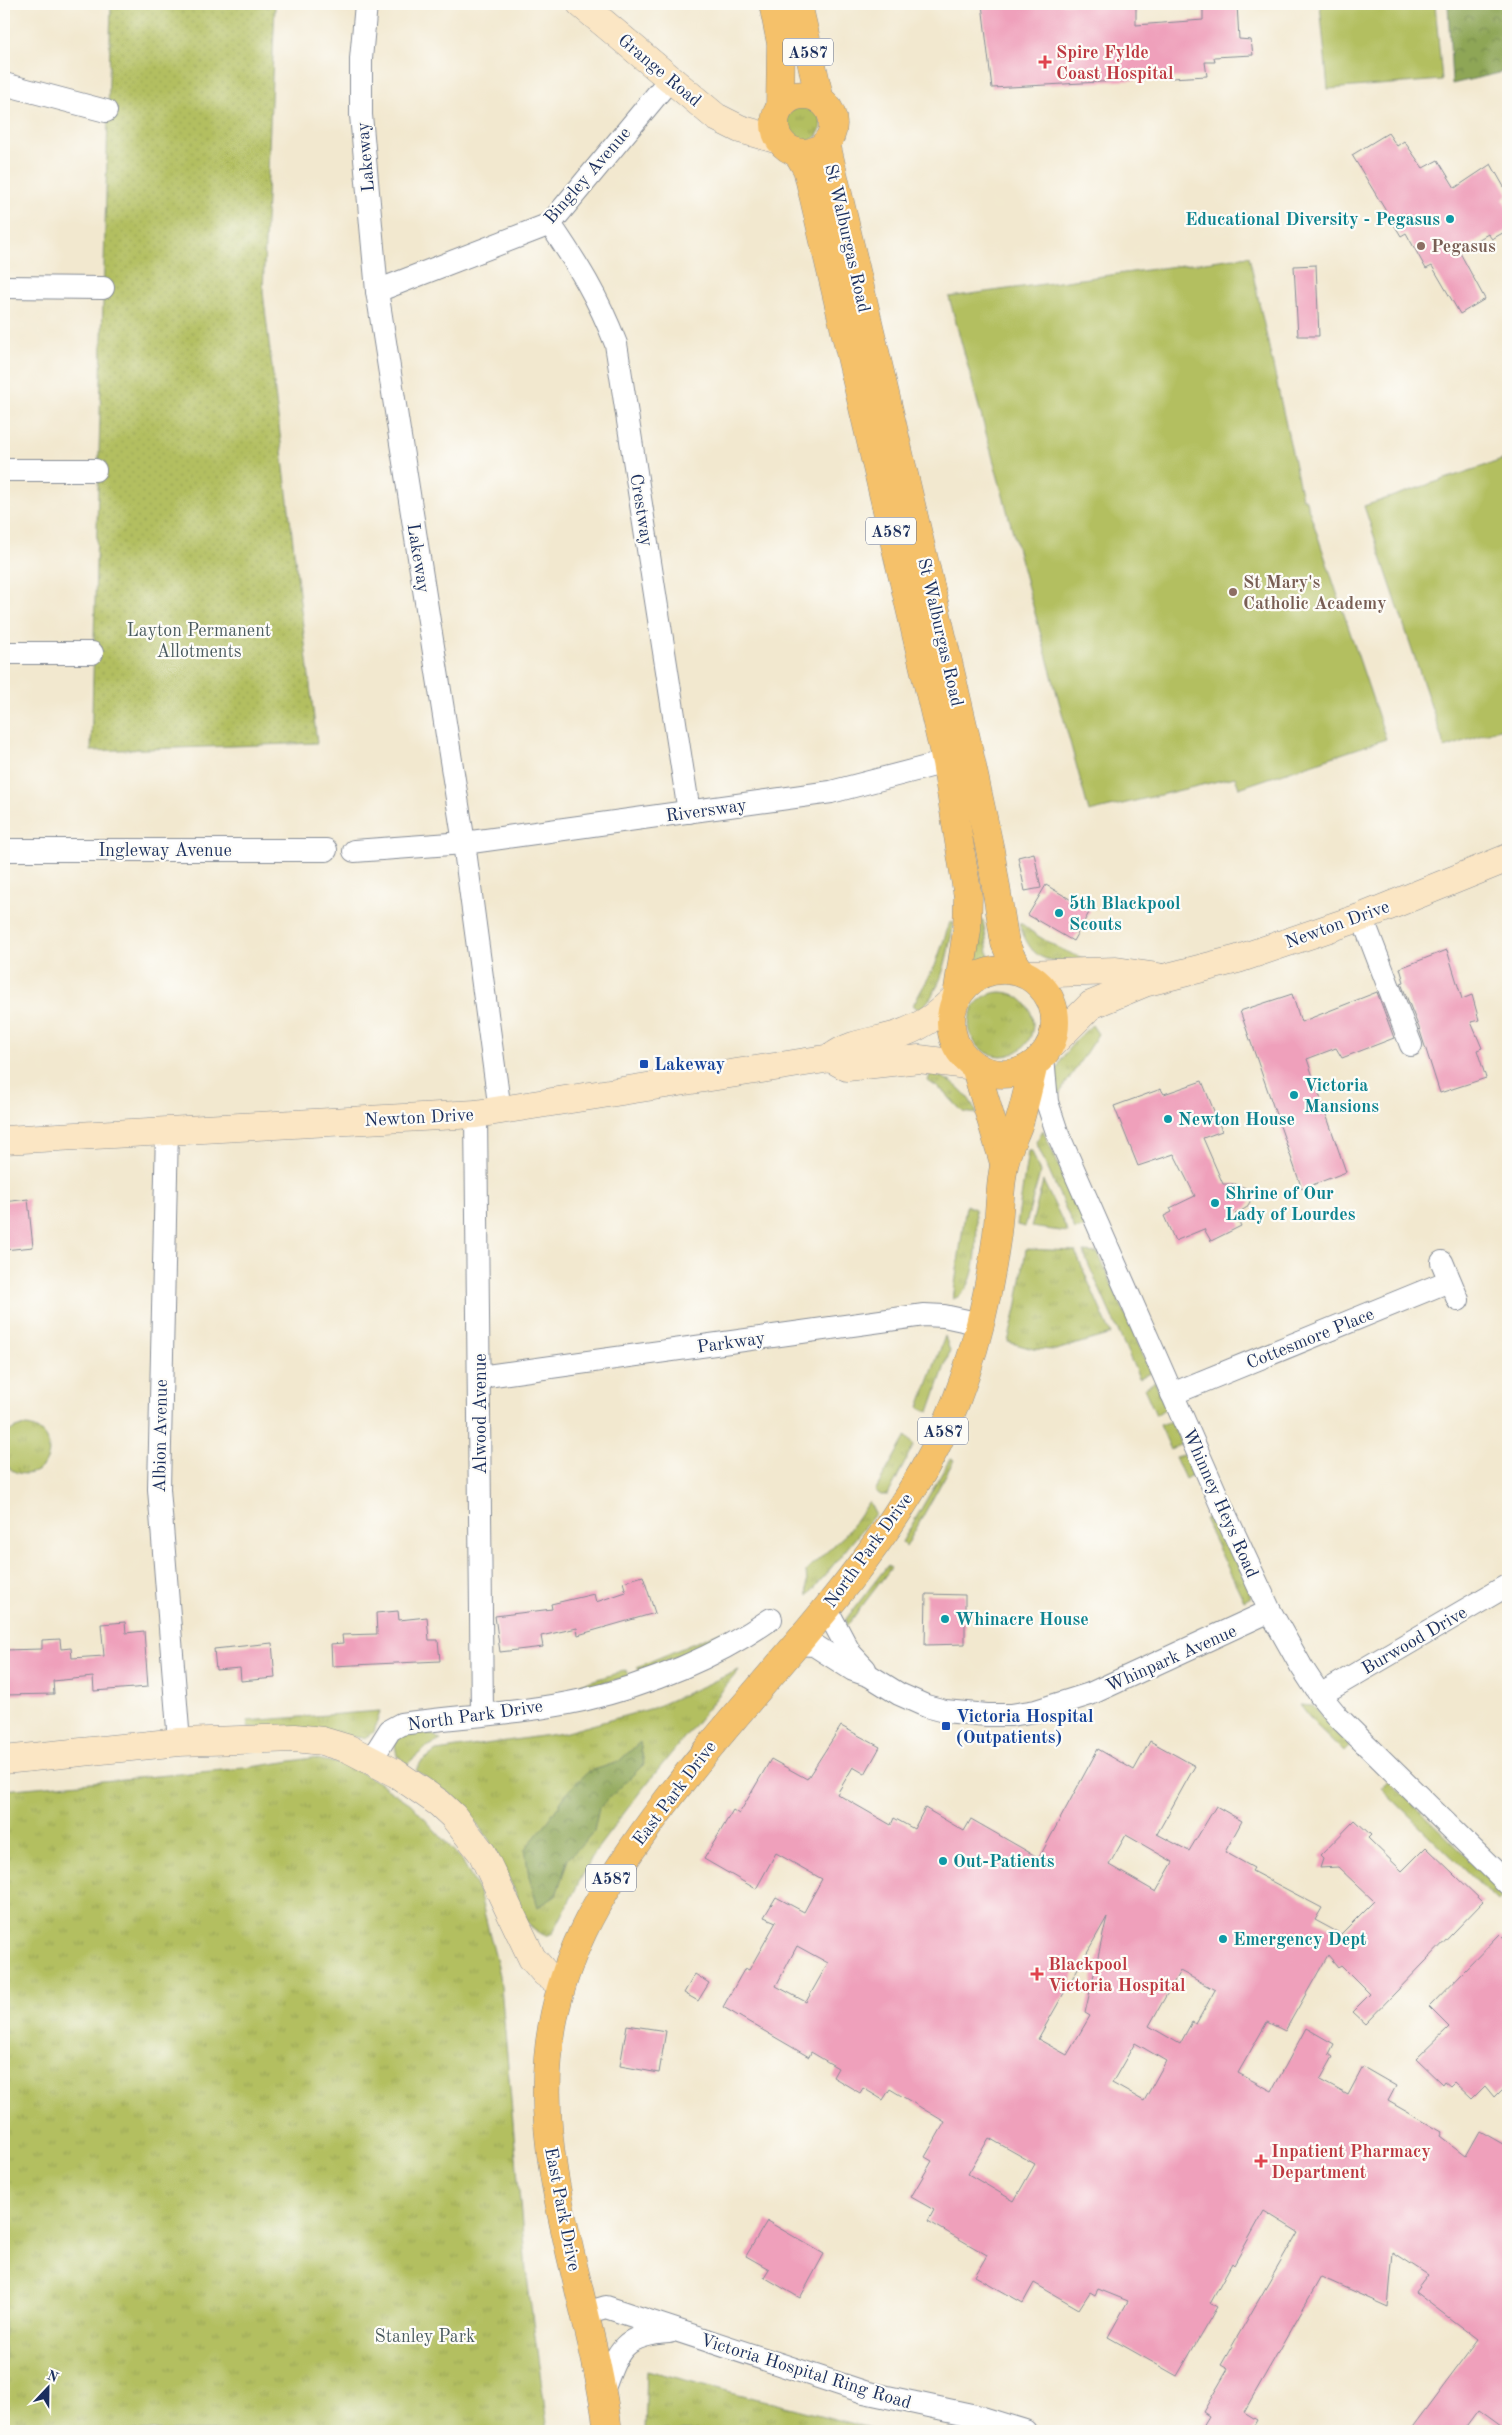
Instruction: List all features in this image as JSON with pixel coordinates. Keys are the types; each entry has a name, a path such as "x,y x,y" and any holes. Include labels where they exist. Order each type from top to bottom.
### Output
{"main road":[{"name":"Grange Road","path":"581,4 716,117 788,146"},
{"name":"A587","path":"773,4 781,43 779,110 775,122 788,146"},
{"name":"A587","path":"798,4 820,100 827,107 833,120 832,132 826,143"},
{"path":"779,110 788,100 799,96 809,96 820,100"},
{"name":"Grange Road","path":"716,117 757,117 779,110"},
{"path":"788,146 809,153 826,143"},
{"name":"St Walburgas Road","path":"826,143 966,738 990,850 1005,943 1010,957 1023,973"},
{"name":"St Walburgas Road","path":"788,146 807,169 946,762 966,880 968,914 957,996"},
{"name":"Newton Drive","path":"1043,1055 1091,1005 1144,983 1238,959 1362,917 1508,858"},
{"path":"1008,970 1023,973 1044,988 1053,1005 1056,1025 1043,1055 1009,1074 990,1073 975,1066 961,1053 952,1032 951,1017 957,996 965,986 984,973 1008,970"},
{"name":"Newton Drive","path":"1023,973 1116,971 1162,978"},
{"name":"Newton Drive","path":"4,1140 488,1113 831,1058 844,1048 902,1033 938,1016 957,996"},
{"name":"North Park Drive","path":"796,1644 877,1545 925,1468 960,1390 981,1324 997,1237 1004,1163 1043,1055"},
{"name":"Newton Drive","path":"831,1058 848,1067 919,1059 975,1066"},
{"name":"North Park Drive","path":"975,1066 1004,1163"},
{"name":"East Park Drive","path":"608,2431 603,2391 554,2170 548,2128 548,2057 562,1985 582,1934 609,1881 700,1756 796,1644"},
{"path":"4,1760 179,1742 295,1738 322,1741 348,1749 371,1760 422,1791 453,1816 482,1853 532,1958 545,1972 562,1985"}],"street":[{"name":"Lakeway","path":"366,4 361,59 362,115 376,291 464,843 488,1113"},
{"name":"Bingley Avenue","path":"376,291 550,224 670,79"},
{"path":"4,84 106,111"},
{"name":"Crestway","path":"550,224 576,262 602,306 616,344 689,812"},
{"path":"4,287 103,288"},
{"path":"4,470 95,470"},
{"path":"4,653 92,652"},
{"name":"Riversway","path":"464,843 831,792 946,762"},
{"path":"354,851 464,843"},
{"name":"Ingleway Avenue","path":"4,850 326,850"},
{"path":"1362,917 1411,1045"},
{"name":"Whinney Heys Road","path":"1043,1055 1047,1102 1057,1132 1270,1612 1320,1695 1338,1717 1508,1884"},
{"name":"Alwood Avenue","path":"482,1714 480,1377 488,1113"},
{"name":"Albion Avenue","path":"167,1130 159,1489 179,1742"},
{"name":"Cottesmore Place","path":"1172,1394 1450,1281"},
{"name":"Parkway","path":"480,1377 924,1315 944,1316 981,1324"},
{"name":"Burwood Drive","path":"1320,1695 1508,1585"},
{"name":"Whinpark Avenue","path":"826,1608 850,1653 870,1676"},
{"name":"Whinpark Avenue","path":"796,1644 814,1645 853,1670 870,1676 899,1694 926,1706 945,1711 987,1716 1036,1712 1090,1694 1270,1612"},
{"name":"North Park Drive","path":"371,1760 390,1730 401,1724 583,1700 641,1682 709,1654 751,1633 771,1619"},
{"name":"Victoria Hospital Ring Road","path":"585,2313 606,2307 675,2332 864,2392 976,2416 1025,2431"},
{"name":"Victoria Hospital Ring Road","path":"603,2391 612,2366 621,2351 631,2340 648,2334 675,2332"}],"green space":[{"name":"Layton Permanent Allotments","path":"111,4 275,6 263,292 317,743 91,751"},
{"path":"1320,4 1435,4 1442,80 1328,89"},
{"path":"1448,4 1508,4 1508,71 1452,84"},
{"path":"803,106 810,107 816,111 820,117 820,131 816,137 810,141 803,142 796,141 790,137 786,131 785,124 786,117 790,111 796,107"},
{"path":"1249,256 1302,498 1305,498 1386,739 1239,788 1235,777 1089,812 949,297"},
{"path":"1508,458 1508,726 1445,748 1364,506"},
{"path":"977,920 983,920 989,958 972,965"},
{"path":"950,922 954,923 939,982 927,1002 919,1010 913,1005 935,966"},
{"path":"1019,924 1022,924 1055,946 1091,961 1054,961 1045,959 1031,948"},
{"path":"1001,992 1019,998 1027,1006 1033,1024 1027,1042 1019,1050 1001,1056 983,1050 975,1042 969,1024 975,1006 983,998"},
{"path":"1092,1025 1098,1034 1056,1099 1055,1078 1061,1061 1070,1047"},
{"path":"931,1072 959,1088 969,1099 977,1114 963,1112 943,1091 928,1081"},
{"path":"1043,1130 1086,1227 1075,1230 1036,1142"},
{"path":"1028,1151 1032,1151 1040,1173 1025,1227 1017,1225"},
{"path":"1043,1181 1068,1232 1031,1227"},
{"path":"966,1205 975,1209 977,1232 975,1260 973,1273 968,1285 962,1294 953,1299"},
{"path":"1026,1249 1075,1251 1111,1334 1056,1350 1033,1349 1008,1342 1016,1309"},
{"path":"1083,1252 1098,1253 1151,1373 1139,1378"},
{"path":"945,1336 950,1351 929,1412 919,1407"},
{"path":"1155,1382 1166,1408 1156,1415 1144,1388"},
{"path":"1172,1421 1181,1444 1171,1450 1160,1425"},
{"path":"25,1426 34,1428 42,1433 47,1441 49,1450 47,1459 42,1467 34,1472 25,1474 16,1472 8,1467 3,1459 1,1450 3,1441 8,1433 16,1428"},
{"path":"906,1436 914,1445 888,1495 881,1495 875,1491"},
{"path":"1187,1454 1195,1473 1185,1479 1175,1457"},
{"path":"950,1459 954,1460 906,1547 902,1542"},
{"path":"869,1501 875,1514 808,1596 806,1571 846,1534"},
{"path":"1214,1515 1250,1590 1251,1597 1244,1601 1204,1519"},
{"path":"887,1566 891,1568 846,1627 846,1619"},
{"path":"725,1630 725,1636 640,1672 637,1667"},
{"path":"627,1670 629,1676 583,1689 581,1684"},
{"path":"739,1670 640,1792 594,1853 553,1933 546,1936 534,1930 525,1919 514,1889 488,1838 454,1797 416,1770 421,1762 436,1751 563,1733 653,1708"},
{"path":"1300,1705 1313,1706 1351,1745 1344,1752 1313,1722"},
{"path":"380,1711 374,1732 364,1738 248,1727 247,1721"},
{"path":"423,1728 441,1740 427,1747 407,1764 397,1756 395,1745 401,1734"},
{"path":"640,1742 644,1764 599,1808 594,1831 568,1859 556,1896 538,1907 529,1877 525,1849 549,1820 568,1791 588,1772 618,1762"},
{"name":"Stanley Park","path":"312,1758 346,1765 378,1782 411,1804 462,1860 479,1892 500,1975 526,2270 548,2431 4,2431 4,1790 244,1768"},
{"path":"1388,1780 1497,1886 1502,1898 1498,1902 1381,1788"},
{"path":"647,2370 881,2431 645,2431"}],"building":[{"path":"982,4 1136,4 1136,25 1203,20 1203,5 1237,4 1239,39 1251,40 1253,55 1214,57 1215,62 1205,62 1207,76 992,88"},
{"name":"Educational Diversity - Pegasus","path":"1388,133 1397,146 1404,141 1423,168 1438,160 1455,188 1491,164 1508,194 1503,199 1508,209 1508,230 1492,239 1488,234 1459,251 1485,299 1460,314 1432,266 1426,269 1406,233 1401,236 1352,155"},
{"path":"1316,265 1319,336 1298,336 1294,266"},
{"path":"1034,853 1041,888 1025,891 1018,857"},
{"name":"5th Blackpool Scouts","path":"1046,885 1090,911 1073,941 1028,915"},
{"name":"Victoria Mansions","path":"1447,950 1462,999 1472,995 1479,1020 1471,1022 1482,1048 1477,1050 1486,1078 1440,1093 1419,1028 1401,983 1404,982 1400,968"},
{"name":"Victoria Mansions","path":"1377,992 1394,1038 1342,1058 1336,1048 1307,1059 1346,1172 1302,1189 1240,1011 1292,994 1301,1022"},
{"path":"1202,1081 1222,1131 1203,1138 1223,1184 1235,1184 1246,1188 1249,1193 1250,1202 1246,1208 1235,1214 1241,1226 1211,1241 1204,1229 1175,1241 1164,1216 1172,1212 1170,1208 1195,1196 1174,1154 1138,1166 1114,1106 1161,1089 1164,1094"},
{"path":"28,1199 33,1247 4,1250 4,1202"},
{"path":"643,1576 655,1613 578,1635 577,1628 541,1636 543,1647 500,1652 495,1616 552,1609 551,1604 594,1594 596,1602 626,1592 623,1582"},
{"name":"Whinacre House","path":"926,1594 965,1595 965,1644 925,1645"},
{"path":"398,1611 399,1620 427,1617 429,1640 438,1640 440,1661 332,1666 331,1644 343,1643 342,1635 377,1634 376,1613"},
{"path":"125,1622 126,1633 144,1631 148,1687 94,1691 93,1677 53,1681 54,1694 4,1695 4,1650 42,1649 42,1640 60,1639 61,1649 71,1648 72,1658 104,1656 101,1624"},
{"path":"272,1643 275,1678 241,1681 240,1668 216,1670 214,1649"},
{"path":"841,1726 880,1747 865,1774 853,1767 837,1794 891,1825 894,1818 914,1829 925,1808 964,1831 971,1819 1039,1858 1098,1749 1134,1770 1150,1741 1195,1766 1157,1834 1189,1851 1216,1806 1242,1821 1225,1852 1254,1868 1252,1871 1322,1908 1315,1920 1341,1934 1374,1901 1338,1867 1320,1868 1323,1859 1320,1856 1355,1820 1371,1835 1368,1838 1402,1871 1426,1847 1483,1902 1365,2024 1352,2012 1370,1994 1341,1965 1338,1967 1328,1955 1285,2031 1267,2022 1238,2073 1272,2091 1306,2028 1334,2044 1329,2054 1333,2057 1320,2080 1348,2095 1363,2067 1396,2086 1388,2101 1442,2132 1440,2136 1466,2156 1480,2131 1508,2147 1508,2431 1504,2431 1478,2412 1464,2431 1410,2431 1478,2340 1415,2292 1428,2275 1393,2252 1388,2307 1321,2277 1244,2412 1257,2420 1251,2431 1200,2431 1209,2416 1203,2412 1228,2369 1221,2365 1298,2232 1264,2211 1210,2303 1217,2307 1177,2376 1108,2337 1128,2301 1098,2289 1095,2295 1090,2292 1079,2309 1034,2283 1023,2303 975,2276 987,2255 928,2221 934,2210 911,2197 932,2161 925,2157 945,2122 890,2089 883,2100 863,2088 860,2093 833,2077 838,2068 811,2052 809,2057 723,2007 745,1968 749,1970 776,1922 764,1917 776,1897 804,1912 822,1879 776,1853 756,1889 704,1859 733,1810 739,1814 771,1759 807,1779","holes":["1126,1835 1173,1862 1156,1892 1109,1865","1107,1917 1085,2013 1090,2016 1067,2055 1038,2039","797,1946 828,1963 806,2002 776,1986","1180,1971 1215,1990 1196,2024 1192,2022 1180,2044 1149,2026","1135,2043 1166,2061 1144,2101 1112,2083","989,2138 1035,2164 1014,2201 968,2174"]},
{"path":"1500,1934 1508,1942 1508,2083 1494,2097 1485,2086 1472,2099 1454,2082 1450,2086 1444,2081 1442,2084 1416,2059 1449,2027 1429,2007"},
{"path":"695,1974 709,1983 698,2001 684,1993"},
{"path":"627,2025 666,2031 659,2073 620,2066"},
{"path":"767,2221 824,2254 800,2298 764,2277 769,2269 746,2256"}],"place":[{"name":"Spire Fylde Coast Hospital","path":"1045,62"},
{"name":"Educational Diversity - Pegasus","path":"1450,219"},
{"name":"Pegasus","path":"1421,246"},
{"name":"St Mary's Catholic Academy","path":"1233,592"},
{"name":"5th Blackpool Scouts","path":"1059,913"},
{"name":"Lakeway","path":"644,1064"},
{"name":"Victoria Mansions","path":"1294,1095"},
{"name":"Newton House","path":"1168,1119"},
{"name":"Shrine of Our Lady of Lourdes","path":"1215,1203"},
{"name":"Whinacre House","path":"945,1619"},
{"name":"Victoria Hospital (Outpatients)","path":"946,1726"},
{"name":"Out-Patients","path":"943,1861"},
{"name":"Emergency Dept","path":"1223,1939"},
{"name":"Blackpool Victoria Hospital","path":"1037,1974"},
{"name":"Inpatient Pharmacy Department","path":"1261,2161"}]}
